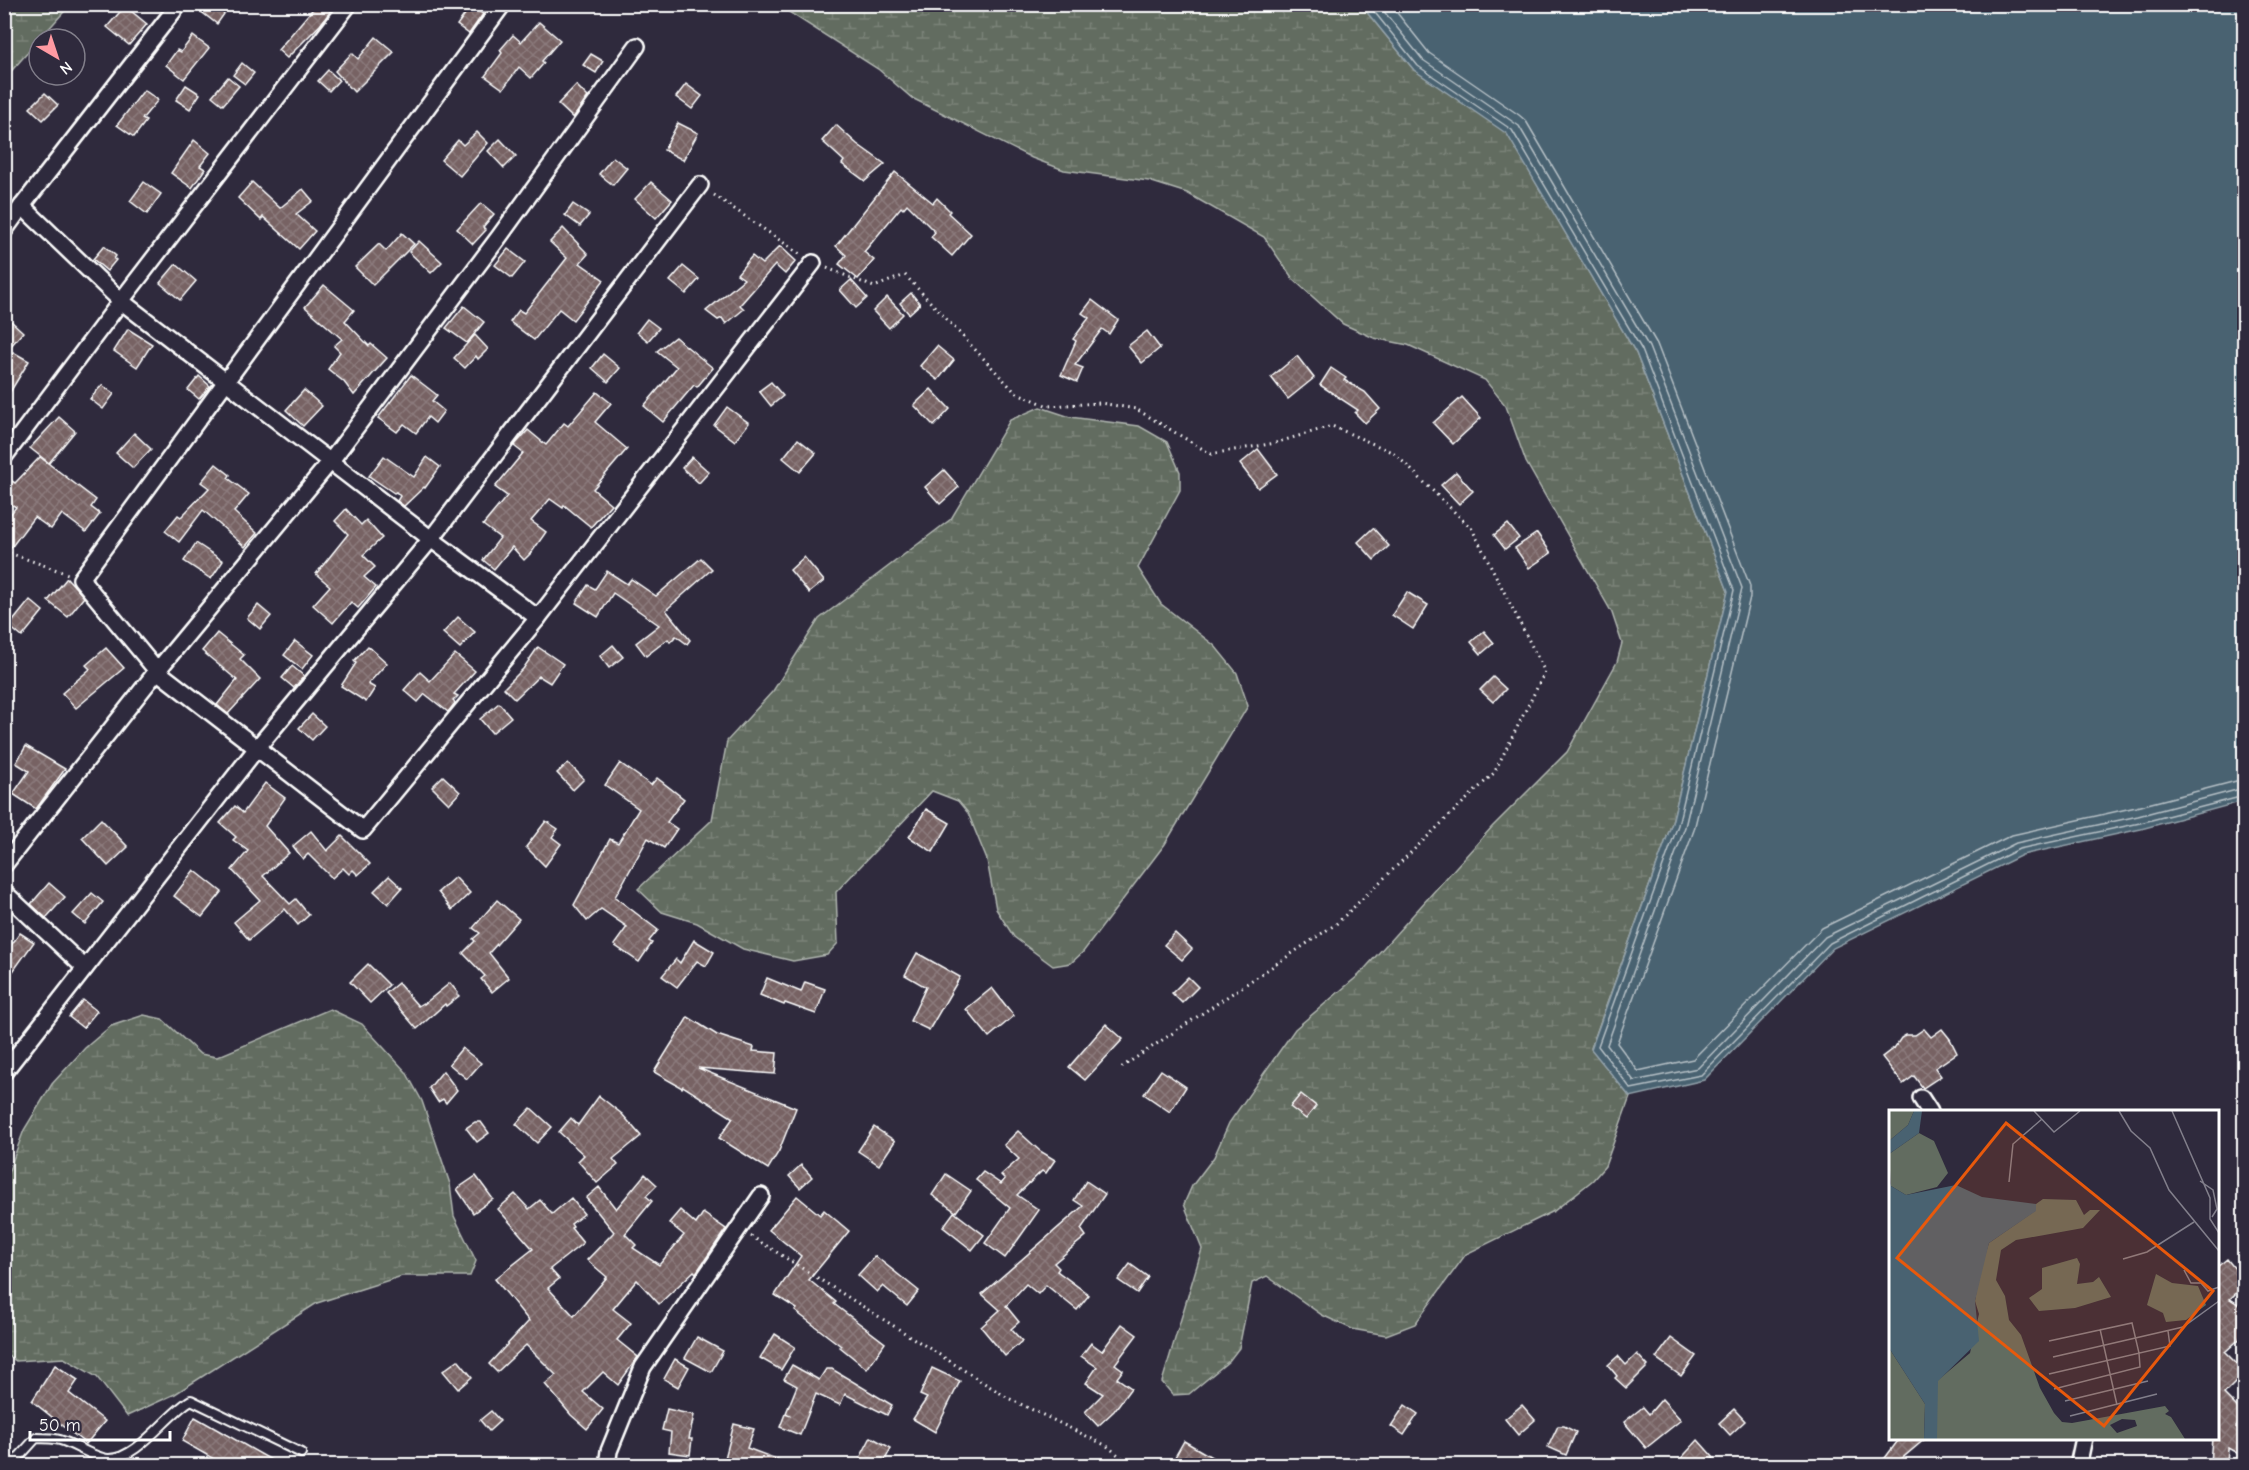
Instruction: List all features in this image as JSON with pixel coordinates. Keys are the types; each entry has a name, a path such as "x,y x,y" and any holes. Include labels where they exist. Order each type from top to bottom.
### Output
{"street":[{"path":"4,231 179,4"},
{"path":"4,457 350,4"},
{"path":"503,4 81,579 157,670 363,830 538,618 813,262"},
{"path":"4,865 157,670 330,462 499,237 637,46"},
{"path":"4,1072 257,748 431,539 700,186"},
{"path":"22,206 122,301 431,539 538,618"},
{"path":"4,892 85,968"},
{"path":"1921,1098 1929,1110"},
{"path":"607,1466 609,1451 643,1367 761,1196"},
{"path":"2078,1466 2084,1440"}],"lane":[{"path":"13,1466 16,1459 36,1438 58,1439 107,1459 125,1456 164,1424 181,1406 191,1400 301,1453"}],"path":[{"path":"700,186 813,262 874,287 905,275 1015,392 1048,406 1101,403 1136,409 1211,454 1275,442 1332,426 1394,453 1472,529 1545,672 1494,773 1336,924 1119,1069"},
{"path":"4,550 81,579"},
{"path":"738,1228 1008,1398 1107,1446 1132,1466"}],"green space":[{"path":"4,5 70,5 50,27 27,27 27,53 5,78"},
{"path":"778,5 1361,5 1414,70 1507,133 1636,353 1728,591 1672,823 1591,1048 1630,1097 1605,1166 1593,1180 1554,1211 1466,1254 1415,1324 1386,1335 1352,1329 1322,1315 1267,1276 1252,1283 1239,1348 1229,1361 1189,1394 1173,1395 1162,1382 1202,1249 1184,1204 1192,1186 1214,1157 1229,1123 1295,1029 1359,975 1492,827 1567,752 1617,662 1622,643 1612,613 1526,462 1506,406 1485,380 1408,345 1374,338 1343,324 1293,279 1264,237 1187,193 1149,181 1064,170 1032,158 912,98 878,69"},
{"path":"1040,407 1070,417 1139,426 1167,442 1180,472 1180,490 1138,568 1161,604 1215,646 1237,673 1248,706 1165,844 1083,952 1071,963 1053,966 1014,937 996,909 987,860 968,813 958,801 932,791 836,892 838,943 827,955 793,961 743,949 697,923 662,912 638,889 712,820 727,741 773,691 819,619 951,519 1010,420"},
{"path":"330,1009 362,1024 406,1072 422,1101 450,1184 454,1216 476,1261 470,1276 402,1276 317,1303 175,1394 127,1416 97,1377 64,1358 16,1361 5,1354 5,1181 24,1130 52,1084 85,1048 111,1026 144,1015 162,1019 200,1054 217,1057"}],"water":[{"path":"1361,5 2244,5 2244,801 2141,829 2022,855 1833,948 1704,1080 1630,1097 1591,1049 1672,823 1728,591 1636,353 1507,134 1414,70"}],"building":[{"path":"191,4 231,4 217,24"},
{"path":"317,4 336,4 320,25 287,58 278,50"},
{"path":"125,6 147,24 129,45 107,27"},
{"path":"471,6 483,14 469,34 457,25"},
{"path":"539,22 560,40 531,78 519,67 503,89 485,76 502,53 500,50 513,35 521,42"},
{"path":"193,36 209,48 184,79 166,65 177,50 181,52"},
{"path":"376,37 394,52 354,92 335,71 352,53 358,59"},
{"path":"591,54 603,61 596,73 583,65"},
{"path":"242,63 254,73 245,84 233,75"},
{"path":"328,70 339,80 329,91 318,81"},
{"path":"228,77 239,86 223,105 212,96"},
{"path":"686,84 702,96 692,109 676,97"},
{"path":"186,85 200,94 190,109 176,100"},
{"path":"576,85 588,97 573,118 558,104"},
{"path":"144,90 158,100 142,119 146,121 134,137 117,125"},
{"path":"45,93 58,105 43,120 30,108"},
{"path":"678,123 698,133 683,160 664,150"},
{"path":"836,125 885,164 865,181 842,164 844,161 822,141"},
{"path":"477,132 488,143 460,176 441,160 458,140 463,145"},
{"path":"500,139 516,156 504,168 488,151"},
{"path":"194,140 210,153 200,166 205,169 192,188 171,173"},
{"path":"613,157 627,168 613,185 599,174"},
{"path":"895,172 933,203 937,198 950,211 948,213 971,234 952,256 931,237 935,232 907,204 903,209 901,207 864,252 874,260 858,279 839,264 846,255 836,246"},
{"path":"144,182 161,194 147,214 130,201"},
{"path":"252,182 280,208 303,189 313,201 296,214 315,231 299,249 263,217 261,220 238,198"},
{"path":"651,182 672,200 656,218 635,199"},
{"path":"481,203 494,214 483,227 486,230 473,244 457,229"},
{"path":"573,204 589,215 580,226 565,215"},
{"path":"563,228 588,254 580,263 604,280 573,320 559,309 534,340 510,322 519,310 524,313 567,258 550,242"},
{"path":"402,233 414,244 373,285 355,267 379,244 386,251"},
{"path":"419,241 442,262 431,273 409,252"},
{"path":"104,246 116,256 114,259 116,260 107,271 93,259"},
{"path":"780,246 796,261 785,274 775,265 740,305 744,309 726,324 722,318 718,320 706,311 744,279 737,274 752,256 762,264"},
{"path":"508,249 525,262 512,278 495,265"},
{"path":"176,264 196,281 180,300 160,283"},
{"path":"683,266 699,279 686,294 670,281"},
{"path":"851,280 867,298 856,308 840,290"},
{"path":"324,285 354,310 345,321 369,346 371,344 387,358 354,395 344,382 328,369 340,352 334,346 342,339 305,307"},
{"path":"911,293 920,304 909,314 900,303"},
{"path":"887,297 903,314 889,328 873,311"},
{"path":"1092,300 1118,320 1109,334 1102,329 1075,365 1083,368 1077,382 1061,375 1076,341 1073,339 1089,318 1082,313"},
{"path":"464,306 484,322 467,343 446,328"},
{"path":"647,319 659,328 648,341 637,332"},
{"path":"11,321 23,332 4,354 4,329"},
{"path":"128,329 152,344 137,367 114,351"},
{"path":"1147,331 1160,348 1142,363 1128,346"},
{"path":"475,335 488,349 478,359 476,356 465,368 454,358"},
{"path":"675,337 713,368 697,387 694,385 663,422 644,406 677,367 657,351"},
{"path":"937,346 954,360 938,380 920,366"},
{"path":"13,352 29,361 4,402 4,367"},
{"path":"603,354 620,368 608,382 592,368"},
{"path":"1297,356 1314,378 1288,399 1271,377"},
{"path":"1331,368 1346,378 1344,380 1365,392 1380,409 1365,423 1355,413 1358,410 1320,385"},
{"path":"411,375 437,395 432,401 444,411 435,423 428,417 416,433 404,424 397,432 378,418"},
{"path":"199,376 210,386 199,399 188,390"},
{"path":"771,382 783,396 771,406 759,391"},
{"path":"102,385 114,394 103,409 90,399"},
{"path":"931,389 950,409 934,426 914,405"},
{"path":"304,390 322,406 303,426 286,410"},
{"path":"597,392 611,403 595,422 627,449 593,489 611,504 591,527 564,505 563,508 550,499 531,521 546,532 532,552 524,560 512,547 494,569 483,560 500,538 483,525 507,496 495,487 523,453 514,446 528,430 546,445 564,423 568,426"},
{"path":"1462,397 1481,418 1453,444 1433,423"},
{"path":"727,407 749,423 735,441 714,425"},
{"path":"59,417 75,431 49,463 30,448"},
{"path":"134,433 151,449 133,468 116,453"},
{"path":"798,439 816,453 800,472 783,458"},
{"path":"1258,449 1277,474 1258,488 1240,464"},
{"path":"384,456 414,477 427,457 440,467 425,488 404,506 397,501 400,496 396,492 394,493 369,476"},
{"path":"40,457 96,500 91,507 100,514 86,532 62,514 51,529 34,517 4,557 4,523 16,507 4,500 4,476 15,483"},
{"path":"692,457 709,472 699,483 682,468"},
{"path":"216,464 230,475 228,478 249,494 234,512 257,533 245,547 203,510 179,542 165,531 178,515 181,517 209,488 201,482"},
{"path":"944,470 959,487 940,504 925,487"},
{"path":"1456,472 1473,491 1459,504 1441,485"},
{"path":"346,509 361,525 366,520 382,538 363,555 375,567 364,577 376,587 358,608 351,602 333,623 313,605 330,586 316,574 348,534 335,521"},
{"path":"1508,524 1519,538 1505,549 1494,535"},
{"path":"1373,528 1389,546 1374,560 1358,542"},
{"path":"1537,533 1551,553 1529,568 1515,548"},
{"path":"196,543 223,561 211,579 184,561"},
{"path":"804,557 824,581 809,593 790,570"},
{"path":"701,558 712,569 666,610 690,640 687,644 676,636 670,642 668,639 646,656 636,643 659,625 613,593 598,617 576,603 588,585 595,589 607,571 627,584 631,579 656,596"},
{"path":"67,578 84,597 68,617 48,601"},
{"path":"1407,592 1428,605 1413,629 1392,615"},
{"path":"30,600 43,611 22,637 9,626"},
{"path":"258,605 271,616 260,629 247,618"},
{"path":"458,617 475,632 460,648 443,633"},
{"path":"1484,631 1494,643 1481,654 1471,642"},
{"path":"217,633 244,655 240,659 260,679 228,714 217,705 237,680 202,651"},
{"path":"295,641 313,655 302,669 284,655"},
{"path":"613,645 623,657 609,668 600,656"},
{"path":"368,646 387,663 368,684 375,688 366,702 341,686 356,663 354,661"},
{"path":"538,647 563,664 550,683 539,676 515,699 504,688 523,669"},
{"path":"106,648 124,668 76,708 62,693 90,669 86,665"},
{"path":"455,654 475,671 454,694 458,696 448,712 425,694 418,702 404,690 420,672 430,681"},
{"path":"292,666 304,676 294,688 282,678"},
{"path":"1493,677 1506,689 1493,702 1480,690"},
{"path":"499,703 511,717 492,733 480,719"},
{"path":"312,714 325,726 312,740 299,728"},
{"path":"26,746 65,769 36,809 13,794 29,771 16,763"},
{"path":"568,763 584,779 573,790 557,773"},
{"path":"620,763 651,785 657,778 684,799 667,822 677,829 664,848 648,838 615,897 658,930 649,941 652,943 639,962 614,945 627,927 601,909 587,921 574,905 610,839 618,843 639,809 605,785"},
{"path":"443,776 460,792 449,804 432,787"},
{"path":"265,783 285,798 265,826 289,853 263,876 290,904 296,899 309,915 298,925 285,909 249,940 234,922 260,900 232,870 248,851 233,840 236,837 220,823 235,806 243,813"},
{"path":"926,809 950,823 933,852 909,837"},
{"path":"101,819 128,847 108,866 82,838"},
{"path":"546,821 558,829 552,837 561,844 545,866 526,847"},
{"path":"311,831 327,851 342,836 370,864 358,875 353,870 349,874 343,868 332,878 308,854 303,859 293,846"},
{"path":"194,870 222,892 202,917 174,896"},
{"path":"389,876 402,888 388,904 374,891"},
{"path":"455,877 470,893 452,910 438,892"},
{"path":"49,883 65,897 46,918 31,904"},
{"path":"92,893 103,902 85,924 73,914"},
{"path":"497,900 519,919 489,953 509,978 492,992 481,979 485,976 463,953 480,933 473,928"},
{"path":"20,933 34,942 4,984 4,955"},
{"path":"1175,933 1192,949 1182,960 1164,945"},
{"path":"694,940 714,952 706,966 697,961 677,987 662,976 676,959 680,963"},
{"path":"917,953 960,977 929,1030 910,1021 926,987 905,975"},
{"path":"368,964 389,985 370,1003 350,982"},
{"path":"1188,977 1198,987 1182,1003 1172,993"},
{"path":"767,978 801,992 805,982 825,989 816,1014 760,995"},
{"path":"398,983 418,1006 424,1004 450,983 459,996 446,1006 445,1004 417,1029 386,993"},
{"path":"992,988 1014,1016 989,1037 966,1009"},
{"path":"83,1000 97,1011 83,1028 69,1017"},
{"path":"688,1017 717,1035 754,1047 753,1051 777,1053 775,1074 698,1068 796,1108 779,1151 768,1169 719,1138 733,1118 683,1086 682,1088 654,1072"},
{"path":"1106,1024 1123,1039 1085,1080 1069,1067"},
{"path":"1924,1029 1931,1037 1942,1029 1957,1053 1935,1068 1941,1076 1923,1088 1914,1076 1903,1084 1882,1057 1895,1047 1901,1038 1906,1035 1915,1035"},
{"path":"462,1048 481,1063 467,1079 449,1064"},
{"path":"1161,1070 1186,1087 1170,1112 1144,1094"},
{"path":"443,1071 457,1090 446,1103 443,1099 438,1102 429,1088"},
{"path":"1301,1094 1316,1106 1306,1119 1290,1107"},
{"path":"599,1096 622,1114 641,1136 613,1159 618,1165 597,1183 578,1161 584,1155 559,1132 571,1118 578,1125"},
{"path":"531,1108 552,1127 537,1143 516,1124"},
{"path":"475,1122 481,1122 489,1133 477,1142 466,1128"},
{"path":"874,1127 895,1141 879,1165 858,1151"},
{"path":"1018,1131 1040,1151 1055,1160 1046,1173 1042,1171 1017,1195 1039,1210 1005,1258 985,1243 1010,1208 976,1180 983,1172 1001,1184 1005,1179 1001,1175 1019,1159 1004,1145"},
{"path":"801,1165 812,1177 800,1188 789,1176"},
{"path":"645,1174 657,1185 646,1196 652,1201 625,1234 636,1245 633,1248 659,1265 684,1235 669,1223 680,1210 696,1224 703,1213 726,1229 696,1273 694,1271 659,1304 637,1280 613,1309 631,1323 617,1340 638,1357 618,1385 603,1372 583,1392 603,1409 587,1429 571,1415 545,1384 556,1375 526,1345 497,1372 489,1364 529,1321 495,1279 533,1249 498,1209 515,1194 529,1209 540,1200 552,1214 571,1198 584,1214 571,1224 573,1227 571,1228 583,1243 550,1269 559,1279 548,1288 574,1316 607,1277 587,1260 614,1232 586,1198 599,1187 616,1209"},
{"path":"946,1174 971,1191 956,1212 932,1195"},
{"path":"476,1176 493,1199 473,1213 457,1189"},
{"path":"1086,1181 1105,1194 1081,1229 1086,1236 1054,1263 1059,1268 1057,1271 1089,1295 1077,1310 1046,1285 1038,1294 1026,1284 1006,1306 1019,1322 1011,1329 1022,1341 1005,1356 981,1327 1000,1310 982,1294 1083,1206 1074,1200"},
{"path":"797,1196 820,1215 824,1210 849,1231 809,1280 836,1302 834,1304 885,1343 867,1369 795,1311 797,1309 775,1295 801,1256 769,1230"},
{"path":"954,1212 984,1235 972,1250 943,1227"},
{"path":"875,1256 919,1291 907,1306 883,1286 877,1292 858,1275"},
{"path":"2227,1259 2244,1280 2244,1286 2230,1299 2244,1308 2244,1335 2225,1352 2244,1371 2244,1374 2224,1394 2244,1414 2244,1418 2236,1427 2244,1432 2244,1457 2228,1448 2227,1464 2210,1463 2212,1440 2219,1440 2219,1265"},
{"path":"1130,1264 1148,1277 1137,1293 1118,1280"},
{"path":"1122,1324 1137,1335 1115,1364 1123,1370 1117,1378 1131,1388 1114,1411 1098,1426 1085,1412 1103,1394 1086,1383 1097,1367 1081,1356 1091,1343 1102,1351"},
{"path":"775,1334 795,1347 781,1370 760,1358"},
{"path":"697,1337 723,1351 711,1372 685,1358"},
{"path":"1671,1338 1696,1356 1681,1376 1656,1358"},
{"path":"1637,1354 1648,1366 1626,1388 1615,1378 1617,1376 1608,1365 1618,1356 1626,1365"},
{"path":"675,1359 689,1367 678,1387 664,1379"},
{"path":"458,1360 472,1377 458,1389 443,1371"},
{"path":"55,1365 78,1380 69,1393 105,1421 86,1444 32,1401"},
{"path":"792,1365 819,1380 826,1369 832,1369 892,1405 887,1415 845,1394 840,1405 816,1394 800,1435 780,1427 785,1414 791,1416 786,1413 797,1386 784,1379"},
{"path":"932,1368 960,1381 935,1432 913,1419 927,1398 920,1395"},
{"path":"1662,1399 1681,1420 1646,1448 1624,1422 1643,1407 1649,1414"},
{"path":"1405,1405 1418,1414 1404,1435 1391,1426"},
{"path":"1522,1405 1535,1420 1518,1435 1505,1419"},
{"path":"667,1409 694,1415 689,1439 692,1439 690,1455 669,1452 671,1432 662,1430"},
{"path":"1734,1409 1745,1421 1730,1435 1719,1423"},
{"path":"491,1411 500,1421 489,1431 480,1420"},
{"path":"195,1417 282,1466 226,1466 182,1441"},
{"path":"734,1424 754,1429 747,1448 795,1466 723,1466"},
{"path":"1558,1426 1564,1426 1576,1432 1566,1455 1548,1447"},
{"path":"871,1437 891,1448 882,1466 860,1458"},
{"path":"1698,1440 1714,1458 1706,1466 1674,1466"},
{"path":"1898,1440 1924,1440 1893,1466 1879,1466"},
{"path":"1184,1441 1227,1466 1170,1466"}]}
